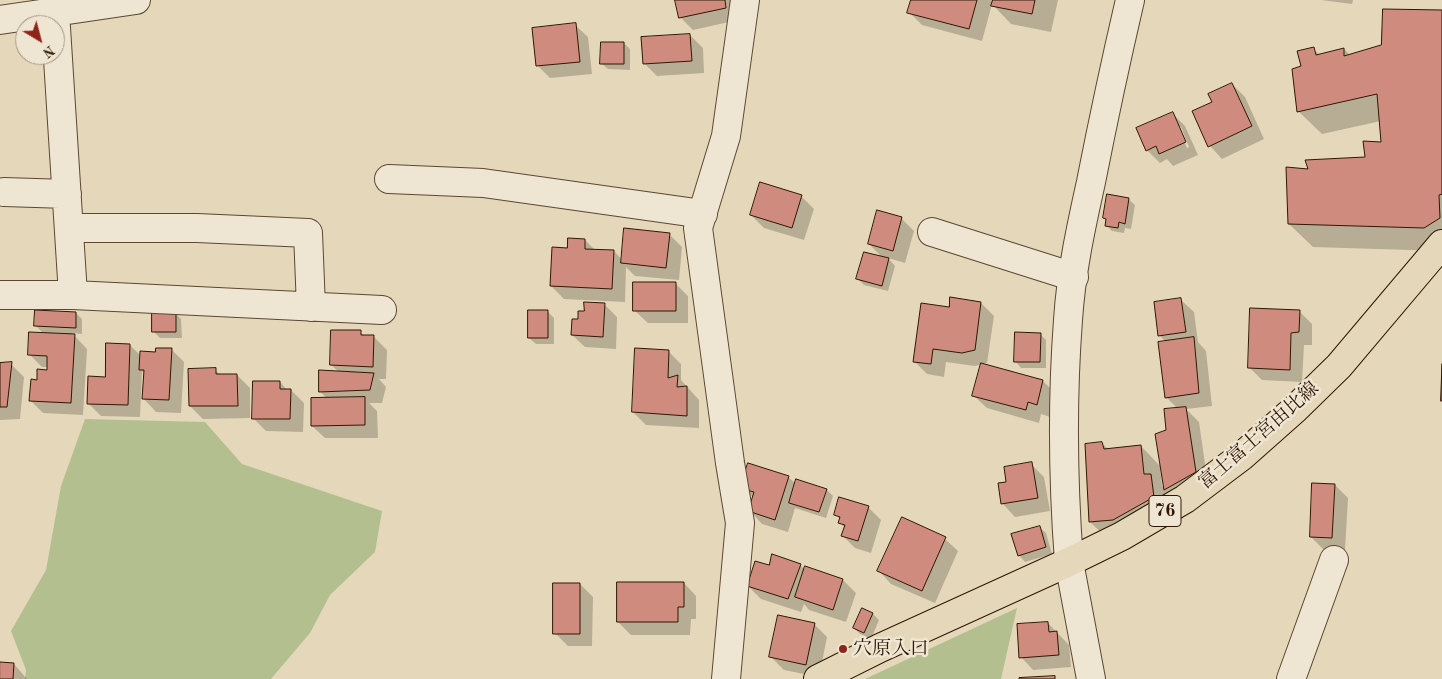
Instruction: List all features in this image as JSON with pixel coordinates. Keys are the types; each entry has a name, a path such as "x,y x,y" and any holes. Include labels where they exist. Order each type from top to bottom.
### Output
{"main road":[{"name":"富士富士宮由比線","path":"818,679 880,648 1069,562 1122,536 1185,499 1242,456 1295,409 1339,366 1442,244"}],"street":[{"path":"0,20 106,2 136,0"},
{"path":"726,679 740,523 728,453 698,228 726,136 745,0"},
{"path":"1091,679 1069,562 1066,524 1064,444 1068,319 1083,219 1130,0"},
{"path":"55,12 73,295"},
{"path":"390,179 483,183 703,214"},
{"path":"4,192 67,194"},
{"path":"69,228 196,228 308,233 311,307"},
{"path":"932,232 1074,277"},
{"path":"0,295 73,295 382,310"},
{"path":"1291,679 1334,560"}],"green space":[{"path":"85,419 205,422 242,464 382,511 375,552 330,595 310,633 271,679 25,679 26,670 11,631 46,570 61,486"},
{"path":"1017,608 1001,679 865,679"}],"building":[{"path":"675,0 725,0 726,8 679,18"},
{"path":"911,0 977,0 969,29 907,13"},
{"path":"993,0 1035,0 1032,14 991,6"},
{"path":"1383,9 1442,10 1442,194 1439,195 1440,218 1424,228 1288,224 1286,167 1308,169 1305,160 1365,157 1363,141 1381,142 1377,94 1297,112 1292,69 1301,66 1297,51 1314,47 1316,55 1344,48 1344,56 1381,45"},
{"path":"576,23 580,62 536,66 532,28"},
{"path":"690,34 692,61 643,64 641,37"},
{"path":"601,42 624,42 624,64 600,64"},
{"path":"1232,83 1252,126 1208,147 1192,111 1212,102 1208,94"},
{"path":"1173,112 1186,142 1159,154 1156,146 1146,151 1136,128"},
{"path":"760,182 802,195 792,228 750,215"},
{"path":"1107,194 1129,198 1125,224 1119,222 1118,228 1105,226 1106,219 1103,218"},
{"path":"877,210 902,217 893,251 868,244"},
{"path":"624,228 670,233 666,268 621,263"},
{"path":"568,238 585,239 585,249 614,250 612,289 550,286 552,247 567,248"},
{"path":"864,252 889,258 882,286 856,279"},
{"path":"633,282 676,282 676,311 633,311"},
{"path":"950,297 981,302 975,350 962,353 933,349 931,364 913,362 921,303 949,307"},
{"path":"1181,298 1186,332 1158,336 1154,302"},
{"path":"584,302 605,303 603,337 571,335 572,319 578,319 578,311 584,311"},
{"path":"1250,308 1300,310 1299,332 1291,333 1290,370 1248,368"},
{"path":"35,310 76,312 76,328 34,326"},
{"path":"528,310 548,310 548,338 528,338"},
{"path":"152,312 176,312 176,332 152,332"},
{"path":"331,330 361,330 361,335 374,335 373,367 330,365"},
{"path":"29,332 75,334 71,403 29,401 31,379 37,380 37,369 47,370 47,356 28,355"},
{"path":"1015,332 1041,333 1040,362 1014,362"},
{"path":"1194,337 1199,393 1165,398 1158,342"},
{"path":"106,343 130,344 128,405 87,404 88,376 105,377"},
{"path":"156,348 172,348 169,400 142,399 144,370 139,370 140,351 155,352"},
{"path":"635,348 669,350 668,378 678,375 677,387 687,386 687,416 632,412"},
{"path":"12,362 7,407 0,407 0,363"},
{"path":"981,363 1043,380 1037,405 1028,402 1026,410 972,396"},
{"path":"1442,364 1442,401 1441,401"},
{"path":"216,368 216,374 237,374 238,406 189,406 188,369"},
{"path":"319,370 374,373 370,390 319,392"},
{"path":"253,381 280,381 280,389 291,389 290,419 252,419"},
{"path":"365,397 365,425 311,426 311,398"},
{"path":"1186,407 1196,472 1164,490 1155,434 1166,430 1164,409"},
{"path":"1102,442 1104,449 1141,445 1144,474 1151,474 1154,497 1113,520 1089,522 1085,444"},
{"path":"1032,462 1038,498 1001,504 998,483 1006,482 1004,467"},
{"path":"748,463 789,476 775,520 748,511 754,492 743,489 742,481"},
{"path":"796,479 827,489 819,512 789,503"},
{"path":"1312,483 1335,484 1332,538 1310,537"},
{"path":"839,497 869,506 858,541 841,536 845,525 838,523 840,517 834,515"},
{"path":"902,517 946,537 922,591 877,571"},
{"path":"1040,526 1046,547 1018,556 1011,534"},
{"path":"772,554 801,564 788,599 747,586 755,561 769,565"},
{"path":"805,566 843,579 833,610 795,597"},
{"path":"617,582 684,582 684,607 678,607 678,622 617,622"},
{"path":"553,583 580,583 580,634 553,634"},
{"path":"862,608 873,613 864,633 853,628"},
{"path":"778,615 815,623 806,665 769,657"},
{"path":"1048,622 1049,632 1057,631 1059,655 1019,658 1017,624"},
{"path":"0,662 14,663 13,679 0,679"},
{"path":"1055,676 1055,679 1019,679 1019,678"}],"place":[{"name":"穴原入口","path":"843,649"}]}
